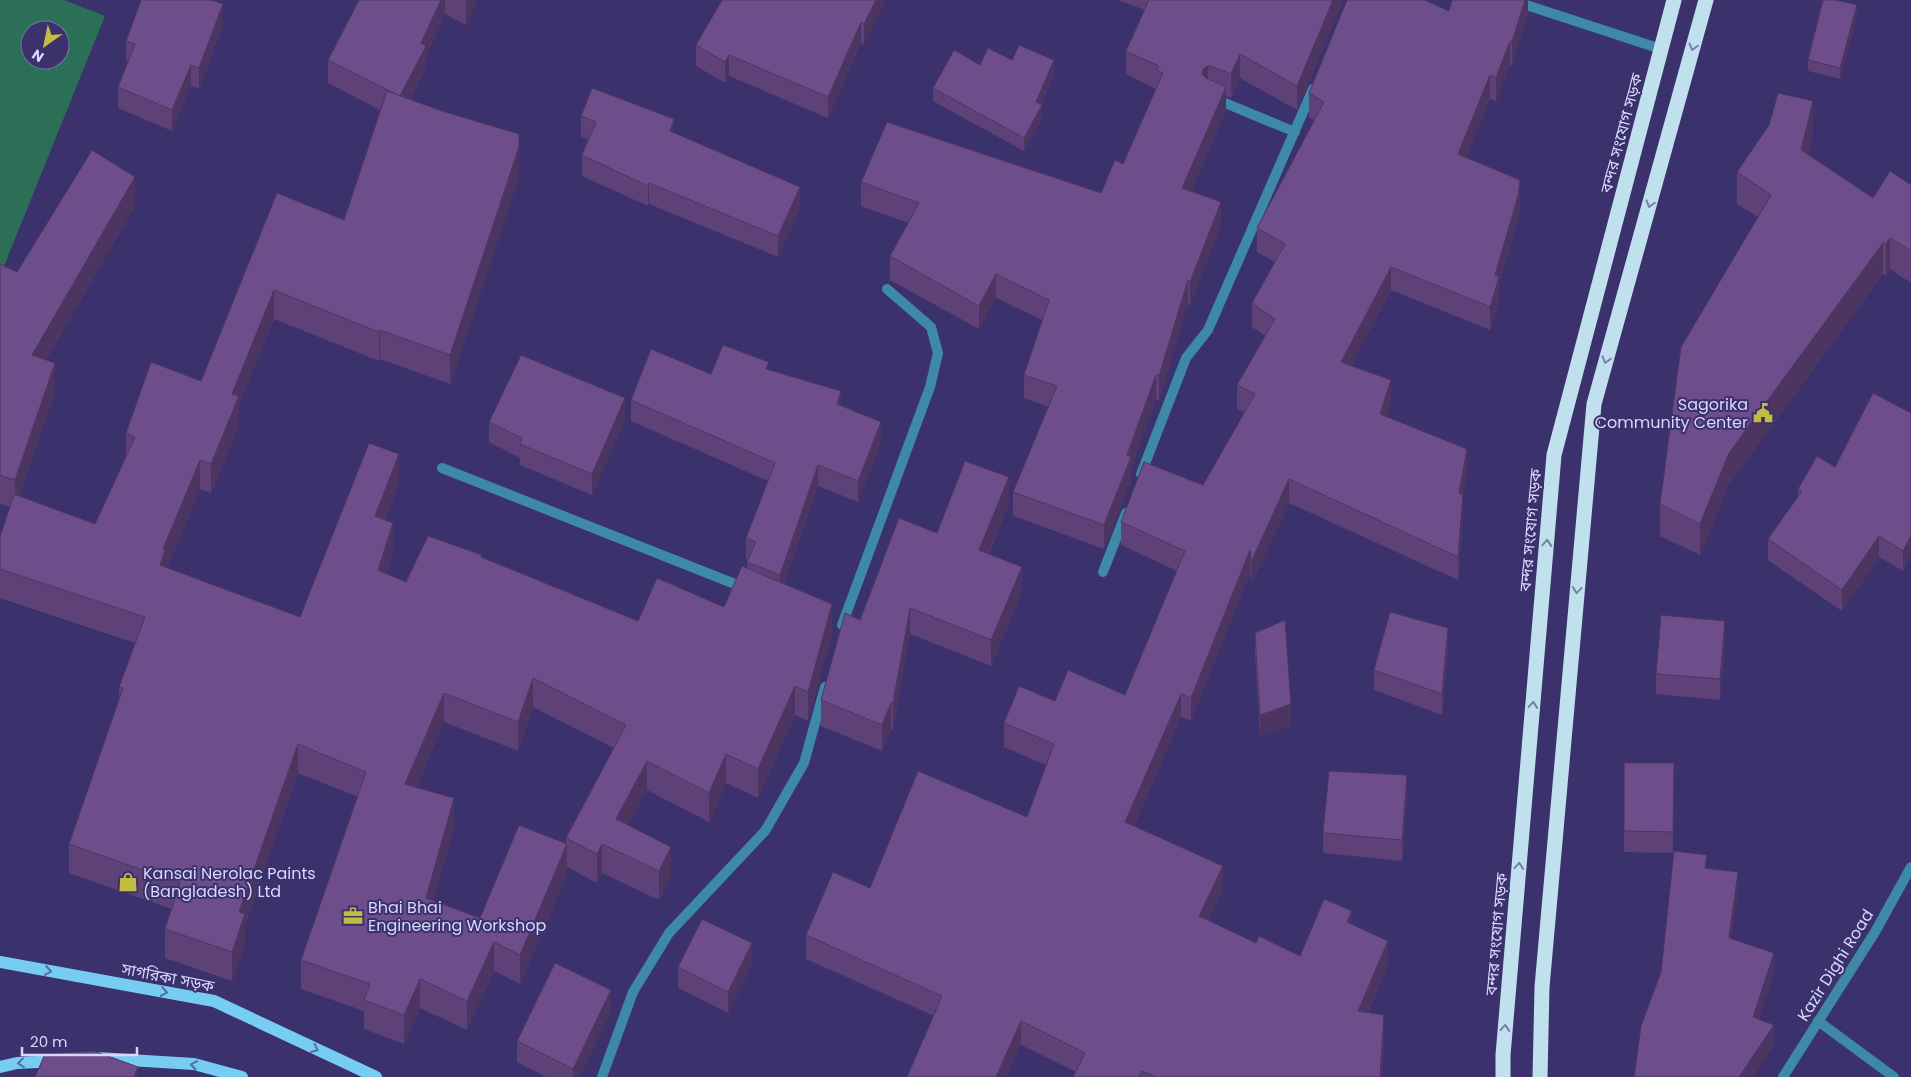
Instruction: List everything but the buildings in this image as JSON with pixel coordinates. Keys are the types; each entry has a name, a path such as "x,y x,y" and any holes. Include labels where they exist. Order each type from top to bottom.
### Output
{"highway":[{"name":"বন্দর সংযোগ সড়ক","path":"1502,1077 1504,1035 1554,455 1674,0"},
{"path":"1540,1077 1542,987 1594,404 1706,0"}],"main road":[{"name":"সাগরিকা সড়ক","path":"0,962 214,1001 376,1077"},
{"path":"85,1059 104,1058 194,1064 242,1077"},
{"path":"0,1067 17,1063 65,1060"}],"street":[{"path":"1510,0 1661,49"},
{"path":"1136,488 1186,358 1208,330 1317,79"},
{"path":"1209,96 1295,132"},
{"path":"837,628 930,387 938,353 931,327 887,289"},
{"path":"442,468 758,593"},
{"path":"1103,572 1128,507"},
{"path":"602,1077 633,992 669,933 765,832 804,763 826,681"},
{"name":"Kazir Dighi Road","path":"1782,1077 1875,932 1911,867"},
{"path":"1818,1021 1894,1077"}],"shaded area":[{"path":"0,0 64,0 105,16 0,276"}],"place":[{"name":"Sagorika Community Center","path":"1763,413"},
{"name":"Kansai Nerolac Paints (Bangladesh) Ltd","path":"128,882"},
{"name":"Bhai Bhai Engineering Workshop","path":"353,916"}]}
